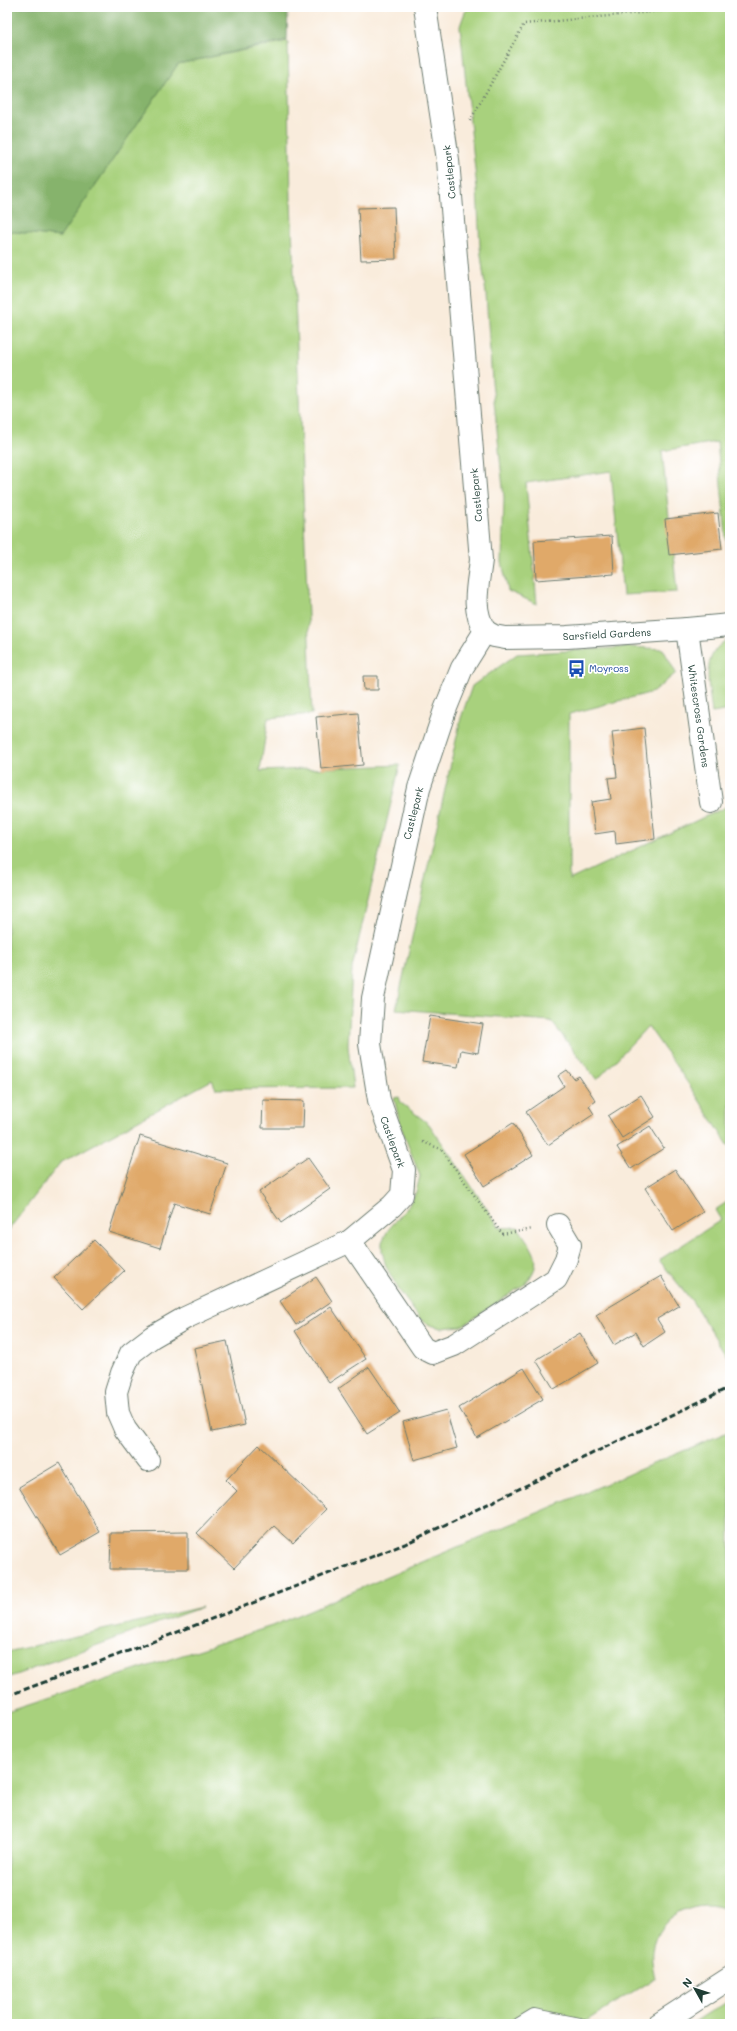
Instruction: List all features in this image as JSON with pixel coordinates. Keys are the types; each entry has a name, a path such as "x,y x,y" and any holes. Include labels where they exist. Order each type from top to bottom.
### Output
{"street":[{"name":"Castlepark","path":"148,1460 125,1429 118,1413 116,1392 122,1373 131,1353 152,1337 184,1318 350,1241 392,1206 402,1195 404,1170 378,1100 370,1044 373,998 418,788 445,710 462,668 485,631 478,620 476,609 481,560 448,160 425,7"},
{"name":"Sarsfield Gardens","path":"485,631 494,636 505,638 567,637 686,630 730,625"},
{"name":"Whitescross Gardens","path":"686,630 711,802"},
{"path":"350,1241 423,1348 433,1353 454,1345 556,1278 566,1259 570,1245 558,1225"},
{"path":"659,2024 730,1978"}],"lane":[{"path":"519,2024 534,2015 580,2024"}],"path":[{"path":"448,160 524,24 705,7"},
{"path":"388,1129 441,1149 502,1234 558,1225"}],"green space":[{"path":"7,7 288,7 287,40 178,64 60,237 7,231"},
{"path":"470,7 730,7 730,578 717,442 662,451 677,592 623,595 611,471 526,483 537,604 508,591 502,562 504,498 492,381 486,294 480,247 477,189 460,26 465,12"},
{"path":"288,41 291,201 312,714 268,718 260,771 400,765 352,968 348,1046 353,1088 216,1089 212,1080 60,1163 7,1232 7,231 60,237 178,64"},
{"path":"730,638 730,710 712,713 708,681 710,661 714,652 720,645"},
{"path":"630,647 663,649 676,673 653,692 569,714 569,880 730,805 730,1148 692,1089 648,1026 597,1080 551,1021 396,1009 461,718 472,686 517,654"},
{"path":"399,1097 401,1103 429,1124 500,1228 518,1227 535,1255 535,1268 525,1284 462,1326 441,1328 430,1325 420,1319 399,1290 386,1267 382,1251 382,1242 388,1230 407,1208 416,1192 420,1176 401,1127 394,1098"},
{"path":"730,1200 730,1361 692,1301 659,1260 721,1220 715,1210"},
{"path":"730,1431 730,1911 718,1906 705,1905 681,1911 671,1918 662,1927 656,1938 652,1951 655,1978 581,2024 7,2024 7,1712 272,1626"},
{"path":"202,1607 7,1678 7,1652"},
{"path":"730,1999 730,2019 723,2024 691,2024"}],"building":[{"path":"394,207 396,259 361,260 358,208"},
{"path":"718,513 722,549 669,555 665,519"},
{"path":"612,536 614,574 536,580 534,541"},
{"path":"363,676 378,676 378,690 364,690"},
{"path":"358,713 363,765 321,769 316,717"},
{"path":"644,728 655,839 616,844 615,831 595,834 591,802 611,799 608,778 617,777 612,732"},
{"path":"430,1016 483,1024 478,1053 461,1050 458,1067 422,1062"},
{"path":"567,1070 574,1079 579,1076 596,1101 589,1106 594,1114 548,1145 526,1112 564,1086 558,1076"},
{"path":"641,1095 655,1117 622,1138 608,1116"},
{"path":"263,1100 304,1101 303,1128 262,1128"},
{"path":"513,1123 533,1155 484,1186 464,1154"},
{"path":"650,1126 664,1148 631,1169 617,1147"},
{"path":"140,1136 227,1163 210,1214 174,1203 160,1248 109,1232"},
{"path":"308,1158 330,1189 281,1223 259,1192"},
{"path":"675,1169 703,1212 673,1231 645,1188"},
{"path":"94,1240 124,1271 83,1309 54,1278"},
{"path":"661,1276 679,1306 657,1319 665,1332 644,1346 636,1332 614,1345 596,1315"},
{"path":"316,1277 332,1301 296,1325 280,1301"},
{"path":"331,1307 366,1359 329,1383 295,1331"},
{"path":"580,1333 598,1363 554,1389 536,1360"},
{"path":"227,1341 245,1425 212,1432 194,1348"},
{"path":"369,1367 400,1413 367,1434 338,1389"},
{"path":"524,1368 543,1399 477,1438 459,1408"},
{"path":"446,1410 457,1448 414,1460 403,1422"},
{"path":"259,1445 326,1509 293,1543 274,1526 234,1568 197,1533 237,1491 226,1480"},
{"path":"59,1463 100,1532 60,1555 19,1487"},
{"path":"188,1532 188,1569 110,1569 111,1533"}],"railway":[{"path":"7,1696 139,1647 405,1544 730,1387"}],"place":[{"name":"Moyross","path":"576,668"}]}
